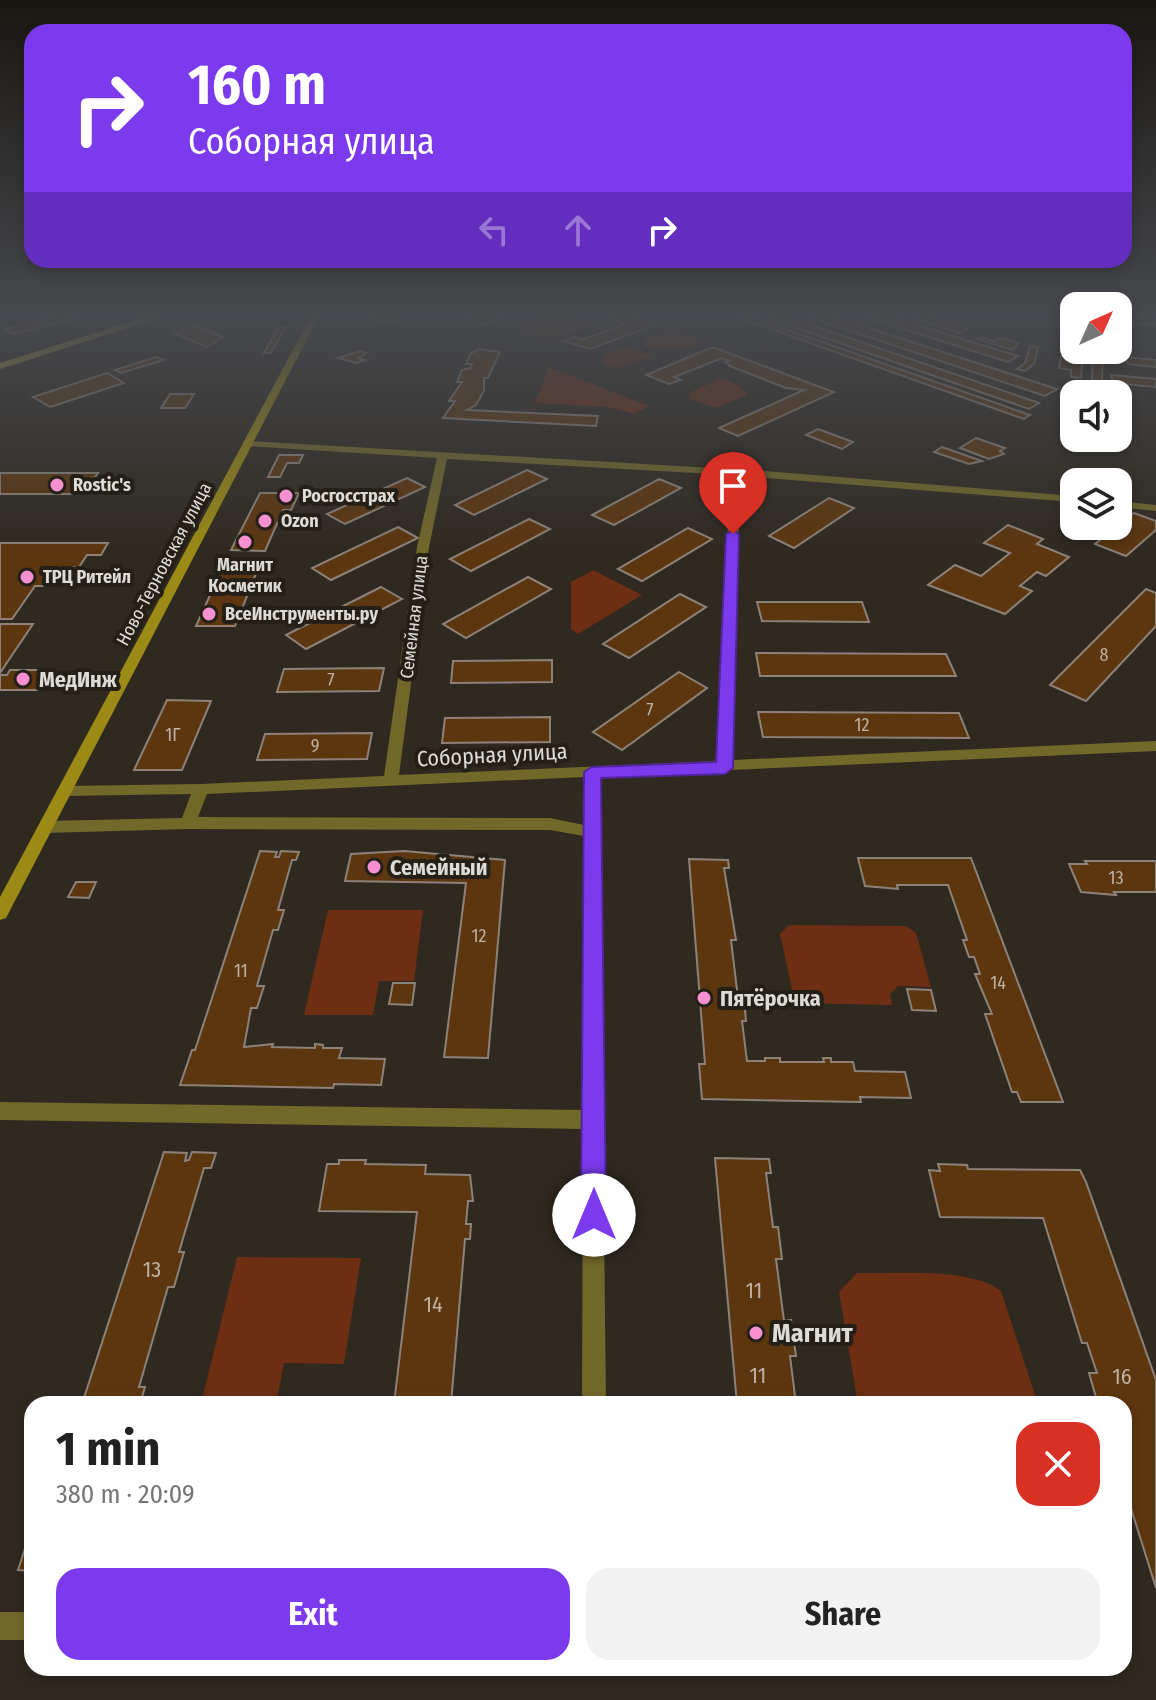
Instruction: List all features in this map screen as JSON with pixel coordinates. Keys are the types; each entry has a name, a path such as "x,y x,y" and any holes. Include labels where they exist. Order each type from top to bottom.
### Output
{"main road":[{"name":"Ново-Терновская улица","path":"0,913 273,395"}],"street":[{"path":"248,444 735,473 1060,498"},
{"name":"Семейная улица","path":"391,782 430,508 443,454"},
{"path":"725,768 735,473"},
{"path":"1132,505 1156,508"},
{"name":"Соборная улица","path":"64,791 391,782 1156,746"},
{"path":"592,772 594,1396"},
{"path":"188,823 201,789"},
{"path":"45,827 188,823 550,824 592,832"},
{"path":"0,1111 593,1120"},
{"path":"0,1626 24,1626"}],"shaded area":[{"path":"538,395 622,395 649,406 634,414 608,407 535,403"},
{"path":"689,395 746,395 716,408 688,398"},
{"path":"593,570 642,595 578,634 571,629 571,582"},
{"path":"328,910 423,910 414,981 379,981 373,1015 304,1015"},
{"path":"789,925 906,926 916,933 931,987 898,986 890,994 892,1005 795,1003 780,934"},
{"path":"237,1257 361,1258 344,1364 284,1363 278,1396 203,1396"},
{"path":"857,1273 953,1275 988,1283 1001,1291 1035,1396 857,1396 839,1292"}],"building":[{"path":"38,395 86,395 50,407 33,397"},
{"path":"169,395 193,395 185,408 161,408"},
{"path":"453,395 482,395 476,405 467,410 598,416 596,426 443,418 455,401 449,401"},
{"path":"792,395 827,395 738,436 719,428"},
{"path":"957,395 974,395 1030,415 1024,419"},
{"path":"990,395 1017,395 1039,403 1029,409"},
{"path":"818,429 853,442 842,449 806,435"},
{"path":"976,438 1005,448 1000,451 1004,454 989,459 960,448"},
{"path":"942,447 982,461 969,464 934,452"},
{"path":"279,455 303,455 299,463 287,463 280,477 268,477"},
{"path":"527,470 547,479 474,515 455,505"},
{"path":"0,473 98,473 83,494 0,494"},
{"path":"407,478 425,487 345,524 327,514"},
{"path":"659,479 681,488 614,525 592,515"},
{"path":"260,493 299,493 291,510 283,510 265,551 231,550"},
{"path":"829,498 854,508 794,548 769,536"},
{"path":"1132,515 1156,521 1156,530 1126,556 1095,544 1100,540 1132,540"},
{"path":"529,519 550,529 471,571 450,559"},
{"path":"1008,525 1043,539 1037,544 1069,557 1046,576 1037,572 1020,586 1032,591 1005,614 928,585 955,565 981,576 1010,553 984,543"},
{"path":"398,527 418,538 331,580 312,568"},
{"path":"688,528 712,539 642,581 618,569"},
{"name":"ТРЦ Ритейл","path":"0,543 108,543 101,555 87,555 79,567 60,567 48,586 35,586 12,619 0,619"},
{"path":"221,571 257,571 235,626 196,626"},
{"path":"528,577 551,589 466,638 443,624"},
{"path":"381,587 402,599 306,649 286,635"},
{"path":"1146,589 1156,593 1156,626 1086,701 1050,685"},
{"path":"680,594 706,607 629,658 603,644"},
{"path":"757,602 862,602 869,622 762,621"},
{"name":"МедИнж","path":"0,624 33,624 0,673"},
{"path":"756,653 946,654 956,676 760,676"},
{"path":"552,660 552,682 451,683 453,661"},
{"path":"384,668 379,691 277,692 284,669"},
{"name":"МедИнж","path":"10,670 51,670 39,690 0,690 0,675 7,675"},
{"path":"679,672 707,688 622,750 593,732"},
{"path":"167,700 211,701 182,770 134,770"},
{"path":"758,712 959,713 969,738 763,737"},
{"path":"550,717 550,742 442,743 445,718"},
{"path":"372,733 367,759 257,760 265,734"},
{"path":"260,851 277,852 275,857 279,857 281,851 299,852 296,860 292,860 278,910 284,910 278,930 273,930 257,986 264,986 257,1008 251,1008 244,1047 273,1044 272,1047 315,1048 315,1044 323,1045 323,1048 342,1048 339,1058 385,1059 381,1085 334,1084 333,1088 180,1085 192,1050 195,1050"},
{"path":"404,851 505,860 488,1058 444,1057 466,883 345,881 351,854"},
{"path":"858,858 971,858 1063,1102 1021,1102 1017,1092 1012,1092 985,1014 992,1014 975,974 980,974 974,957 969,957 963,940 967,940 948,885 897,885 898,889 865,886"},
{"path":"689,859 728,860 729,868 724,868 736,940 731,940 738,998 744,998 746,1021 742,1021 747,1061 780,1058 780,1062 824,1062 823,1058 831,1058 831,1062 853,1062 855,1071 905,1072 911,1098 860,1097 861,1102 702,1099 699,1064 705,1064"},
{"path":"1085,861 1156,861 1156,892 1114,892 1116,895 1081,892 1069,864 1087,864"},
{"path":"76,882 96,882 89,898 68,897"},
{"path":"393,983 415,983 412,1005 389,1004"},
{"path":"907,989 931,990 936,1011 912,1010"},
{"path":"164,1152 187,1153 185,1161 189,1160 192,1152 216,1153 211,1168 204,1168 179,1252 184,1252 174,1287 168,1287 139,1387 145,1387 142,1396 85,1396"},
{"path":"715,1158 769,1159 771,1173 766,1173 773,1227 778,1227 782,1259 776,1259 784,1321 791,1320 796,1356 790,1356 795,1396 736,1396"},
{"path":"339,1160 366,1160 365,1164 426,1165 425,1174 470,1175 473,1201 468,1201 466,1224 471,1224 470,1239 465,1239 452,1396 395,1396 417,1212 319,1211 327,1164 339,1164"},
{"path":"938,1164 967,1165 968,1169 1080,1170 1156,1380 1156,1588 1132,1512 1132,1396 1096,1396 1089,1373 1097,1373 1087,1343 1082,1343 1043,1218 940,1217 929,1170 940,1171"},
{"path":"24,1552 24,1570 18,1570"}],"place":[{"name":"Rostic's","path":"57,485"},
{"name":"Росгосстрах","path":"286,496"},
{"name":"Ozon","path":"265,521"},
{"name":"Магнит Косметик","path":"245,542"},
{"name":"ТРЦ Ритейл","path":"27,577"},
{"name":"ВсеИнструменты.ру","path":"209,614"},
{"name":"МедИнж","path":"23,679"},
{"name":"Семейный","path":"374,867"},
{"name":"Пятёрочка","path":"704,998"},
{"name":"Магнит","path":"756,1333"}],"route":[{"path":"594,1215 592,772 725,768 733,534"}]}
